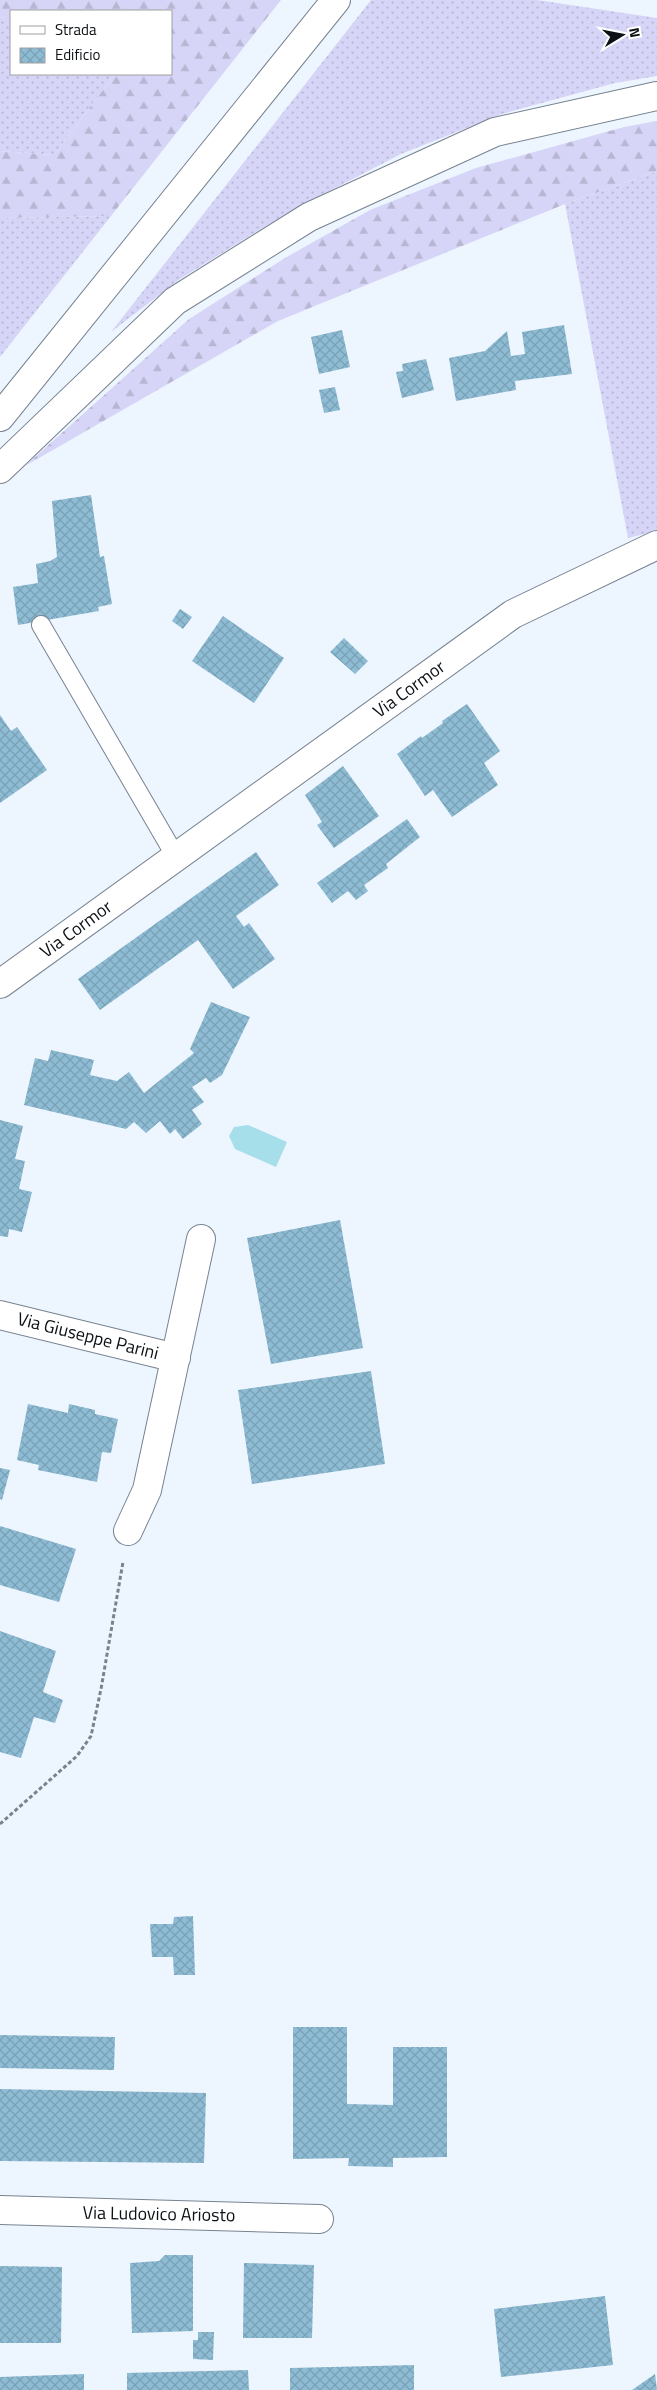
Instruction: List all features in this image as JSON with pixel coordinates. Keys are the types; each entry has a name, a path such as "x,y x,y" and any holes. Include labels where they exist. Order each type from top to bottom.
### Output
{"main road":[{"path":"0,417 336,0"},
{"path":"0,469 175,301 309,218 496,132 657,96"},
{"name":"Via Cormor","path":"0,984 513,614 657,545"},
{"name":"Via Giuseppe Parini","path":"128,1531 147,1490 201,1239"},
{"name":"Via Giuseppe Parini","path":"0,1315 176,1358"},
{"name":"Via Ludovico Ariosto","path":"0,2210 319,2219"}],"lane":[{"path":"41,625 176,857"}],"path":[{"path":"0,1824 77,1756 91,1736 102,1689 128,1531"}],"green space":[{"path":"0,0 281,0 111,216 0,218 0,151 54,155 114,75 172,75 172,10 10,10 10,19 0,17"},
{"path":"371,0 537,0 657,18 657,76 615,83 502,114 401,154 287,213 180,279 111,332"},
{"path":"0,17 10,19 10,75 114,75 54,155 0,151"},
{"path":"657,121 657,171 565,204 278,321 25,466 189,319 285,258 370,210 476,168 624,127"},
{"path":"657,171 657,531 628,538 565,204"},
{"path":"111,216 0,357 0,218"}],"shaded area":[{"path":"248,1125 287,1142 276,1167 235,1149 229,1136 234,1127"}],"building":[{"path":"564,325 572,374 515,381 516,390 456,401 449,358 485,351 507,331 511,356 525,354 522,332"},
{"path":"342,330 350,367 319,374 311,337"},
{"path":"426,359 434,390 402,398 396,372 403,371 402,364"},
{"path":"335,387 340,410 324,413 319,390"},
{"path":"91,495 100,557 104,556 112,604 98,607 99,611 18,625 13,587 38,583 36,564 50,561 57,557 52,501"},
{"path":"180,609 192,617 183,629 172,621"},
{"path":"223,616 284,658 254,703 192,661"},
{"path":"344,638 368,661 355,674 330,652"},
{"path":"467,704 500,751 484,763 498,785 452,817 433,790 425,796 397,754 421,736 422,738 443,723 442,721"},
{"path":"0,715 11,731 17,727 47,770 0,803"},
{"path":"343,766 379,816 334,848 317,825 322,822 305,795"},
{"path":"407,819 420,837 386,864 388,868 364,885 368,891 356,900 348,891 332,903 317,883"},
{"path":"256,852 279,885 236,916 244,927 249,923 275,959 233,989 198,940 100,1010 78,979"},
{"path":"211,1002 250,1017 222,1075 210,1083 206,1078 192,1087 204,1102 192,1110 202,1124 183,1139 175,1129 170,1134 160,1121 146,1133 134,1122 126,1129 24,1105 35,1058 48,1061 51,1050 94,1060 90,1075 117,1081 129,1072 144,1093 194,1053 190,1049"},
{"path":"0,1120 23,1126 15,1159 25,1161 19,1189 32,1192 22,1232 9,1229 8,1237 0,1236"},
{"path":"340,1220 363,1348 271,1364 247,1238"},
{"path":"371,1371 385,1464 252,1484 238,1390"},
{"path":"28,1404 68,1413 69,1404 95,1410 95,1414 118,1419 111,1453 102,1452 97,1482 38,1470 39,1465 17,1460"},
{"path":"0,1468 10,1470 2,1500 0,1499"},
{"path":"0,1526 76,1549 59,1602 0,1585"},
{"path":"0,1631 56,1651 43,1692 63,1700 55,1723 34,1717 21,1758 0,1752"},
{"path":"193,1916 195,1975 174,1975 173,1957 152,1957 150,1924 173,1924 174,1917"},
{"path":"293,2027 347,2027 347,2104 393,2105 393,2047 447,2047 447,2157 393,2158 393,2167 348,2166 349,2158 293,2159"},
{"path":"0,2035 115,2037 114,2070 0,2068"},
{"path":"0,2089 206,2093 204,2163 0,2161"},
{"path":"165,2255 193,2255 193,2331 132,2333 130,2263 159,2261"},
{"path":"244,2263 314,2265 312,2338 243,2338"},
{"path":"0,2266 62,2267 61,2343 0,2343"},
{"path":"605,2296 613,2365 501,2377 494,2309"},
{"path":"198,2332 214,2332 213,2360 193,2359 193,2340 198,2340"},
{"path":"414,2365 414,2390 290,2390 290,2368"},
{"path":"248,2370 249,2390 127,2390 127,2373"},
{"path":"84,2374 84,2390 0,2390 0,2377"},
{"path":"655,2374 657,2390 632,2390"}]}
